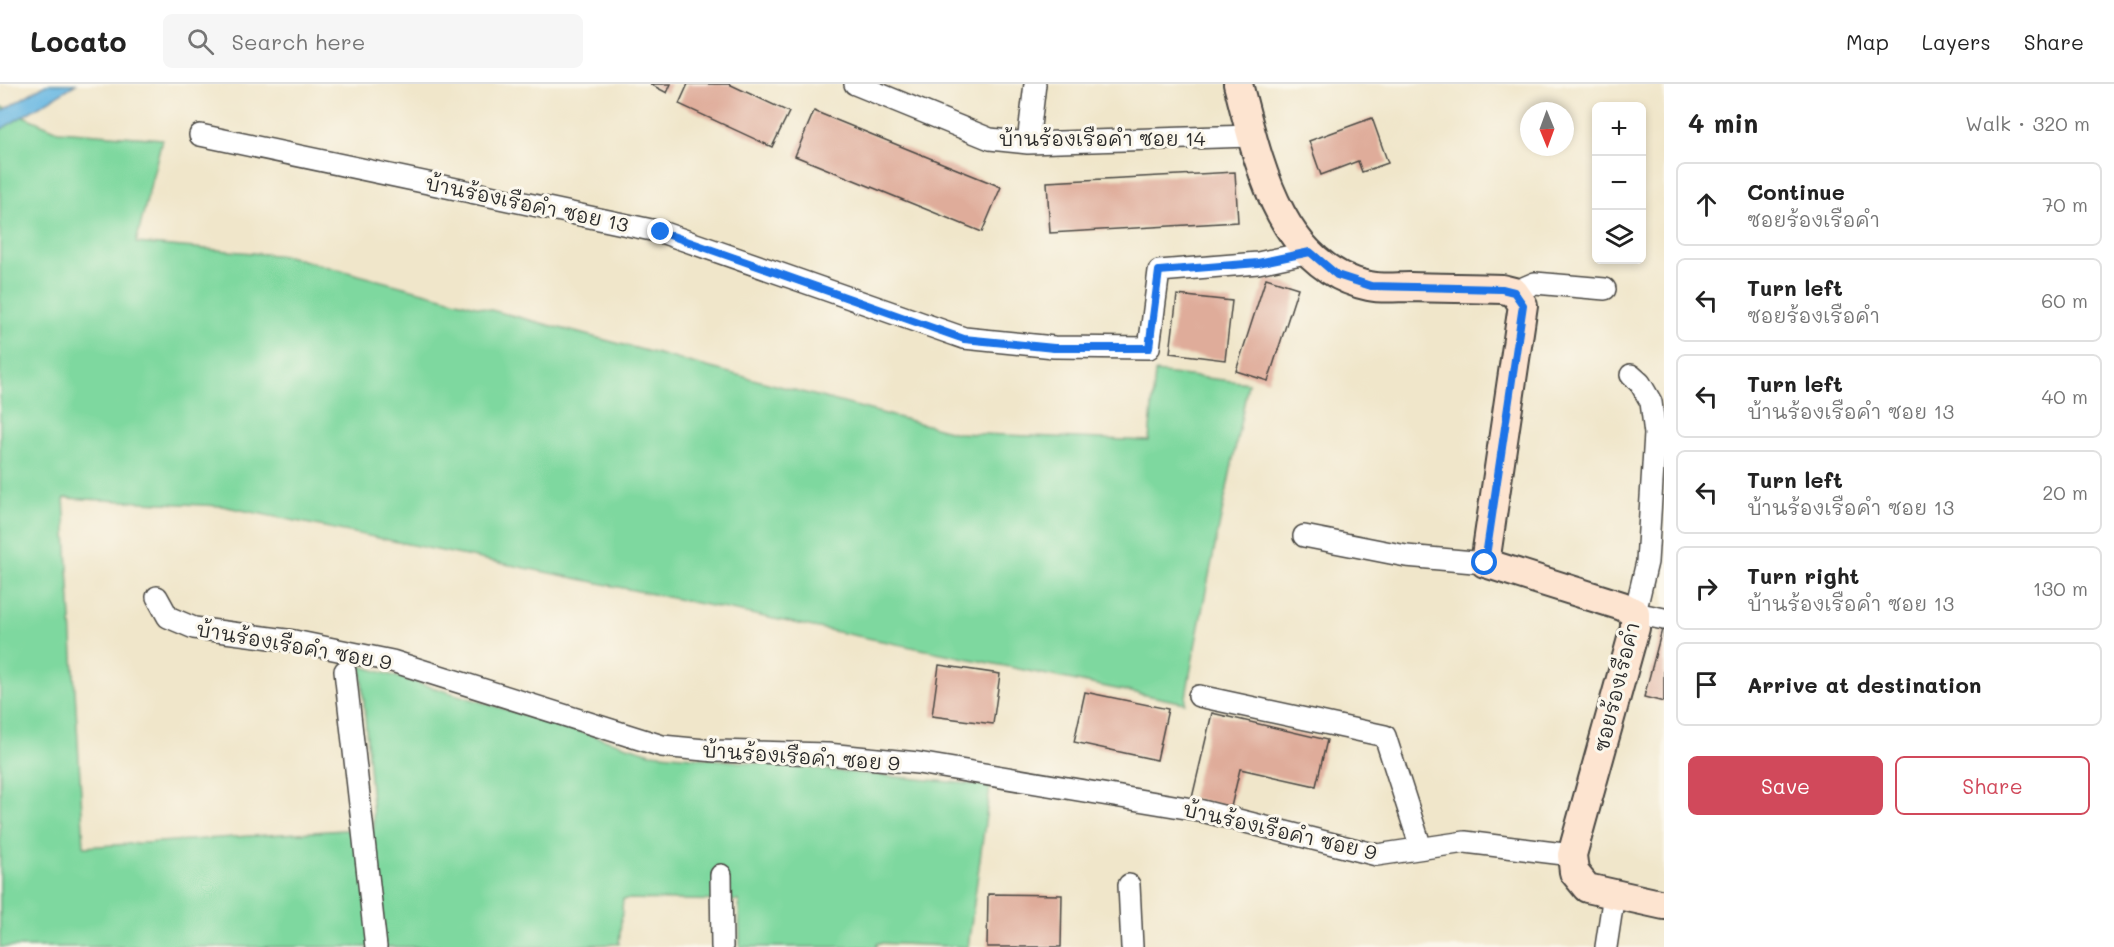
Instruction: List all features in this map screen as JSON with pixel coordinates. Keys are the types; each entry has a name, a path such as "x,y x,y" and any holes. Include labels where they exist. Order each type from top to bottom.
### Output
{"street":[{"name":"บ้านร้องเรือคำ ซอย 14","path":"855,84 884,90 990,139 1028,142 1251,136"},
{"path":"1028,142 1035,84"},
{"path":"1238,84 1251,136 1275,204 1287,227 1310,252 1337,275 1371,286 1502,289 1514,292 1535,283 1605,289"},
{"name":"บ้านร้องเรือคำ ซอย 13","path":"200,135 661,232 964,339 1054,348 1149,348 1159,271 1258,263 1310,252"},
{"path":"1304,536 1406,556 1485,563 1523,305 1514,292"},
{"path":"1631,375 1640,383 1651,402 1655,434 1647,562 1635,613 1664,619"},
{"name":"ซอยร้องเรือคำ","path":"1485,563 1622,606 1635,613 1635,628 1573,864"},
{"name":"บ้านร้องเรือคำ ซอย 9","path":"157,597 168,618 194,628 294,641 392,662 662,746 716,751 827,754 918,763 1198,810 1377,855 1465,842 1573,864"},
{"path":"345,671 376,947"},
{"path":"1199,696 1384,736 1421,848"},
{"path":"1573,864 1587,888 1664,905"},
{"path":"721,875 722,947"},
{"path":"1129,885 1132,947"},
{"path":"1605,947 1614,894"}],"green space":[{"path":"0,106 58,131 162,139 136,243 287,256 957,433 1149,441 1155,372 1248,383 1185,703 222,506 64,498 84,847 374,828 361,666 651,753 990,786 968,947 877,943 877,947 740,947 739,901 623,899 619,944 544,947 0,947"}],"water":[{"path":"46,84 76,84 0,130 0,112"}],"building":[{"path":"650,84 671,84 667,93"},
{"path":"688,84 729,84 789,112 772,147 679,104"},
{"path":"814,111 1001,187 982,232 795,156"},
{"path":"1372,118 1388,163 1362,172 1358,161 1321,175 1309,141"},
{"path":"1235,172 1238,222 1050,233 1047,182"},
{"path":"1266,278 1298,288 1268,381 1236,371"},
{"path":"1177,295 1232,301 1225,360 1170,353"},
{"path":"1664,626 1664,702 1644,697"},
{"path":"939,665 1000,674 993,724 932,716"},
{"path":"1085,692 1168,709 1157,760 1074,742"},
{"path":"1212,713 1327,740 1316,786 1240,769 1231,807 1192,798"},
{"path":"988,894 1062,895 1061,947 987,947"}],"route":[{"path":"661,232 964,339 1054,348 1149,348 1159,271 1258,263 1310,252 1337,275 1371,286 1502,289 1514,292 1523,305 1485,563"}]}
